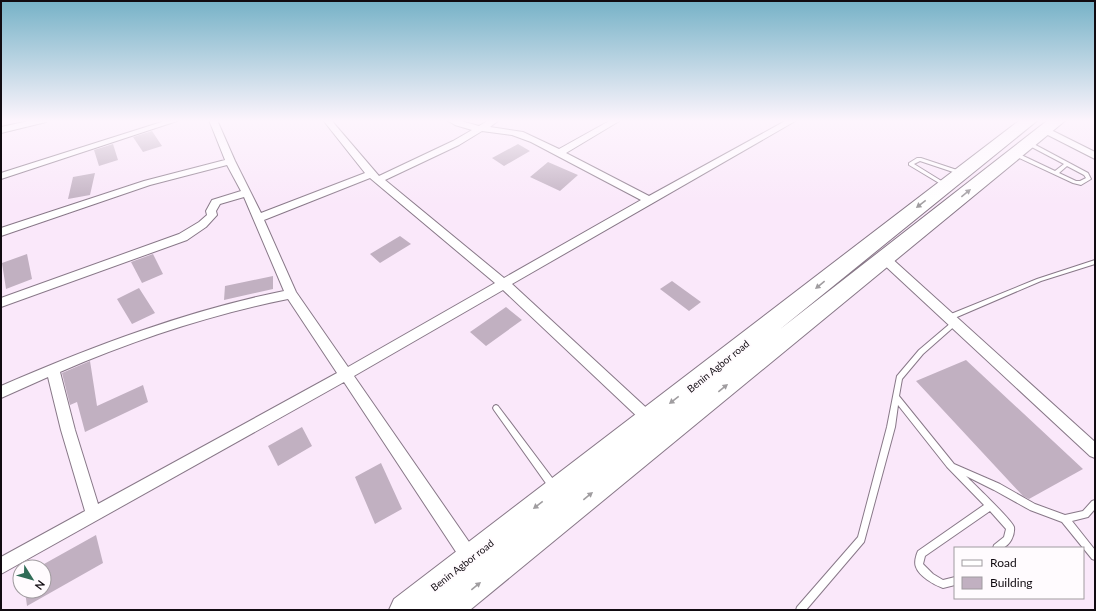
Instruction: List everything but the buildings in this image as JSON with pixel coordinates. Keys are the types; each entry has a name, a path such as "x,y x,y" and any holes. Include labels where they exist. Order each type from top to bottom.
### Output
{"highway":[{"name":"Benin Agbor road","path":"405,610 648,418 669,405 944,175 1003,149"},
{"name":"Benin Agbor road","path":"445,610 885,259 1018,149"}],"street":[{"path":"1,176 87,149"},
{"path":"225,149 247,193 291,294 470,558"},
{"path":"351,149 375,177 504,284 648,418"},
{"path":"258,218 375,177 441,149"},
{"path":"552,149 560,152 568,159 649,200"},
{"path":"560,152 566,149"},
{"path":"1,566 345,375 649,200 742,149"},
{"path":"1075,149 1095,156"},
{"path":"1,232 147,183 230,161"},
{"path":"1,303 73,275 183,237 202,226 209,218 212,207 216,202 247,193"},
{"path":"885,259 951,321 1095,451"},
{"path":"1,392 128,340 199,316 258,300 291,294"},
{"path":"53,370 68,430 94,514"}],"lane":[{"path":"1042,149 1055,173 1074,182 1080,183 1089,179 1086,174 1067,164 1050,149"},
{"path":"1055,173 1067,164"},
{"path":"800,610 861,538 891,427 899,378 951,321 1039,280 1095,262"},
{"path":"896,397 950,465 1010,528 1008,539 998,547"},
{"path":"496,408 557,490"},
{"path":"950,465 997,487 1033,507 1064,519 1095,556"},
{"path":"1064,519 1086,514 1095,504"},
{"path":"954,581 943,584 930,577 919,565 921,554 990,506"}]}
